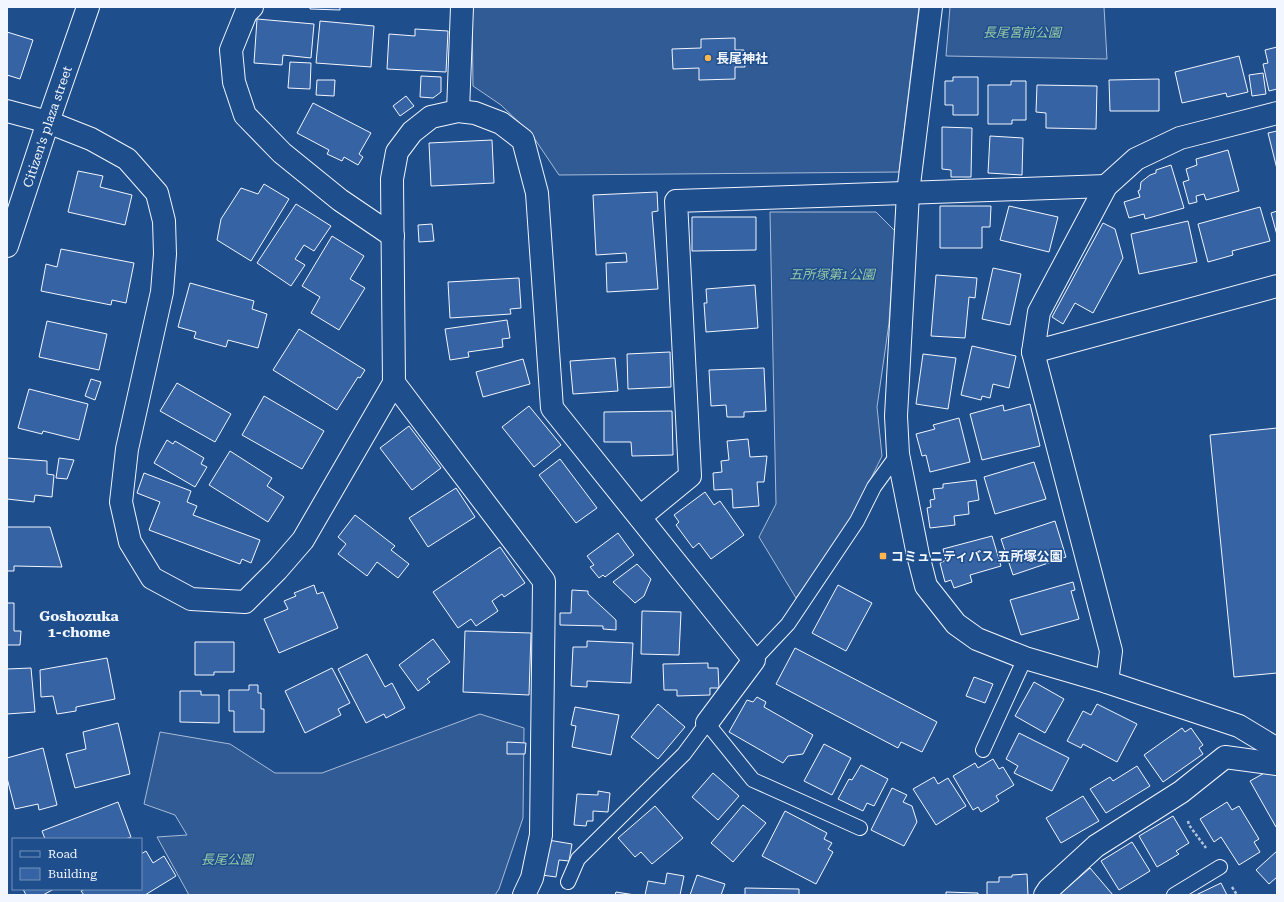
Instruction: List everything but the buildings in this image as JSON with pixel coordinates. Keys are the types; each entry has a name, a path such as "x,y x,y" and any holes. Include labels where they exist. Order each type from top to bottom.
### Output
{"street":[{"name":"Citizen's plaza street","path":"7,246 88,7"},
{"path":"252,7 246,13 231,50 234,82 245,115 288,158 340,200 393,236"},
{"path":"458,112 462,7"},
{"path":"931,7 908,193 896,416 898,454 918,555 926,586 956,624 977,639 1025,658 1107,682 1239,726 1277,749"},
{"path":"7,111 48,122 91,139 128,159 157,193 164,222 165,254 162,292 128,449 121,502 130,542 152,578 191,599 245,602 277,570 303,540 394,383 392,178 397,152 412,132 431,117 458,112 475,112 501,123 523,140 537,193 552,408 754,660 707,723"},
{"path":"1107,682 1112,650 1033,352 1039,312 1106,186 1136,159 1180,138 1277,113"},
{"path":"640,517 690,476 676,201 1106,186"},
{"path":"1033,352 1277,286"},
{"path":"394,383 544,581 541,836 532,878 524,895"},
{"path":"1045,895 1049,889 1096,846 1181,792 1225,757 1277,764"}],"lane":[{"path":"754,660 788,624 857,521 874,487 898,454"},
{"path":"983,750 1025,658"},
{"path":"568,882 578,859 684,754 707,723 753,780 860,828"},
{"path":"1174,895 1220,867"}],"path":[{"path":"1181,792 1189,825 1220,867 1237,895"}],"shaded area":[{"path":"472,7 919,7 899,172 559,175 532,135 501,105 473,86"},
{"name":"長尾宮前公園","path":"950,7 1104,7 1107,59 946,56"},
{"name":"五所塚第1公園","path":"770,212 876,212 895,231 889,323 877,407 882,456 847,527 796,598 759,537 776,504"},
{"path":"480,714 524,728 523,818 499,889 495,895 189,895 157,837 187,835 175,815 144,804 160,732 230,744 275,773 322,773"}],"place":[{"name":"長尾神社","path":"708,58"},
{"name":"コミュニティバス 五所塚公園","path":"883,556"}],"district":[{"name":"Goshozuka 1-chome","path":"79,624"}],"park label":[{"name":"長尾公園","path":"227,859"}]}
